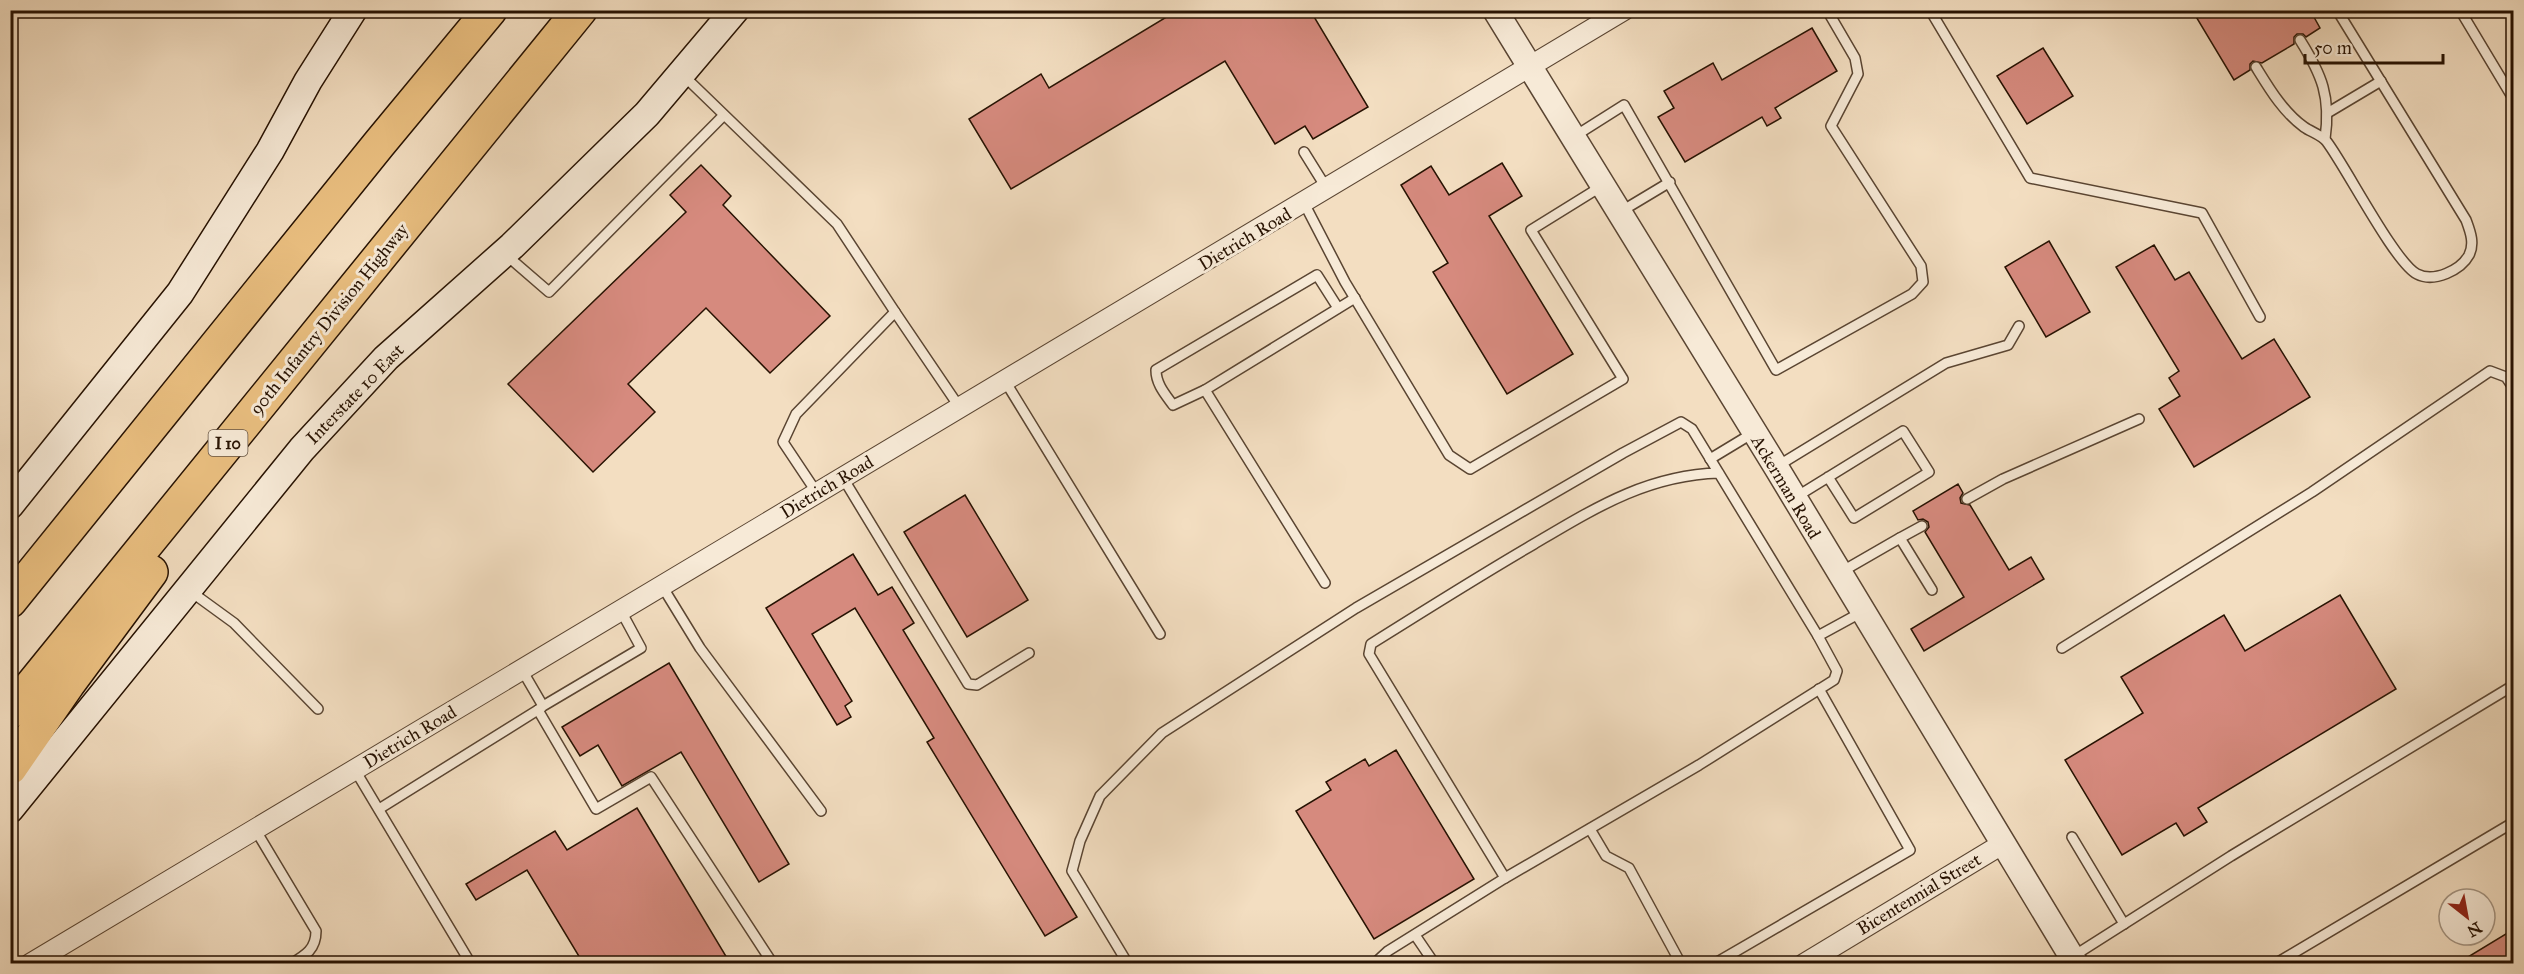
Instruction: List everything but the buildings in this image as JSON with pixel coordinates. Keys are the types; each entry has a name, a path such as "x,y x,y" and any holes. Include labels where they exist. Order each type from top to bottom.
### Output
{"highway":[{"path":"10,601 371,153 490,10"},
{"name":"90th Infantry Division Highway","path":"10,712 580,10"},
{"path":"10,768 68,684 445,175"}],"main road":[{"path":"10,505 180,293 270,151 308,81 353,10"},
{"name":"Interstate 10 East","path":"10,810 302,449 386,358 504,253 647,114 735,10"}],"street":[{"name":"Ackerman Road","path":"1495,10 1776,467 2074,960"},
{"name":"Dietrich Road","path":"30,963 1624,10"},
{"name":"Bicentennial Street","path":"1804,963 2004,843"}],"lane":[{"path":"1573,138 1624,105 1776,370 1912,294 1923,282 1921,266 1831,126 1858,74 1855,58 1827,10"},
{"path":"1930,10 2030,178 2202,213 2260,317"},
{"path":"2256,67 2272,94 2283,106 2304,127 2325,139 2400,257 2417,274 2435,277 2455,270 2469,254 2472,236 2466,220 2337,10"},
{"path":"2460,10 2514,100"},
{"path":"2300,40 2317,68 2329,112 2325,139"},
{"path":"681,73 837,224 960,408"},
{"path":"2329,112 2381,81"},
{"path":"504,253 549,292 723,116"},
{"path":"1304,152 1327,189"},
{"path":"1619,213 1670,182"},
{"path":"1304,203 1355,298 1449,455 1470,469 1623,379 1531,230 1602,186"},
{"path":"1338,308 1317,275 1156,370 1161,390 1173,405 1205,390 1355,298"},
{"path":"817,494 783,442 796,414 895,312"},
{"path":"1776,467 1946,363 2008,345 2019,326"},
{"path":"2062,648 2312,492 2490,371 2506,377 2514,389"},
{"path":"1005,381 1160,634"},
{"path":"1205,390 1325,583"},
{"path":"1967,500 2004,479 2139,419"},
{"path":"1128,963 1072,871 1080,841 1100,796 1162,732 1356,608 1681,422 1692,429 1818,636 1837,670 1834,680 1590,830 1506,878 1388,951 1374,963"},
{"path":"1794,499 1828,477 1903,431 1929,472 1854,518 1828,477"},
{"path":"1710,459 1753,433"},
{"path":"1506,878 1372,660 1369,648 1371,644 1488,570 1630,491 1661,480 1719,473"},
{"path":"843,478 968,684 977,685 1029,652"},
{"path":"1839,573 1922,526"},
{"path":"1900,538 1932,591"},
{"path":"662,586 700,648 821,811"},
{"path":"188,589 234,623 318,709"},
{"path":"379,809 641,648 621,611"},
{"path":"1818,636 1862,612"},
{"path":"522,670 540,708 596,809 651,777 773,963"},
{"path":"2074,960 2124,924 2231,856 2514,686"},
{"path":"1714,963 1910,850 1819,689"},
{"path":"355,770 471,963"},
{"path":"2275,963 2514,822"},
{"path":"255,829 316,932 316,942 308,954 291,963"},
{"path":"1590,830 1606,856 1629,868 1681,963"},
{"path":"2072,837 2124,924"},
{"path":"1415,935 1432,960"}]}
